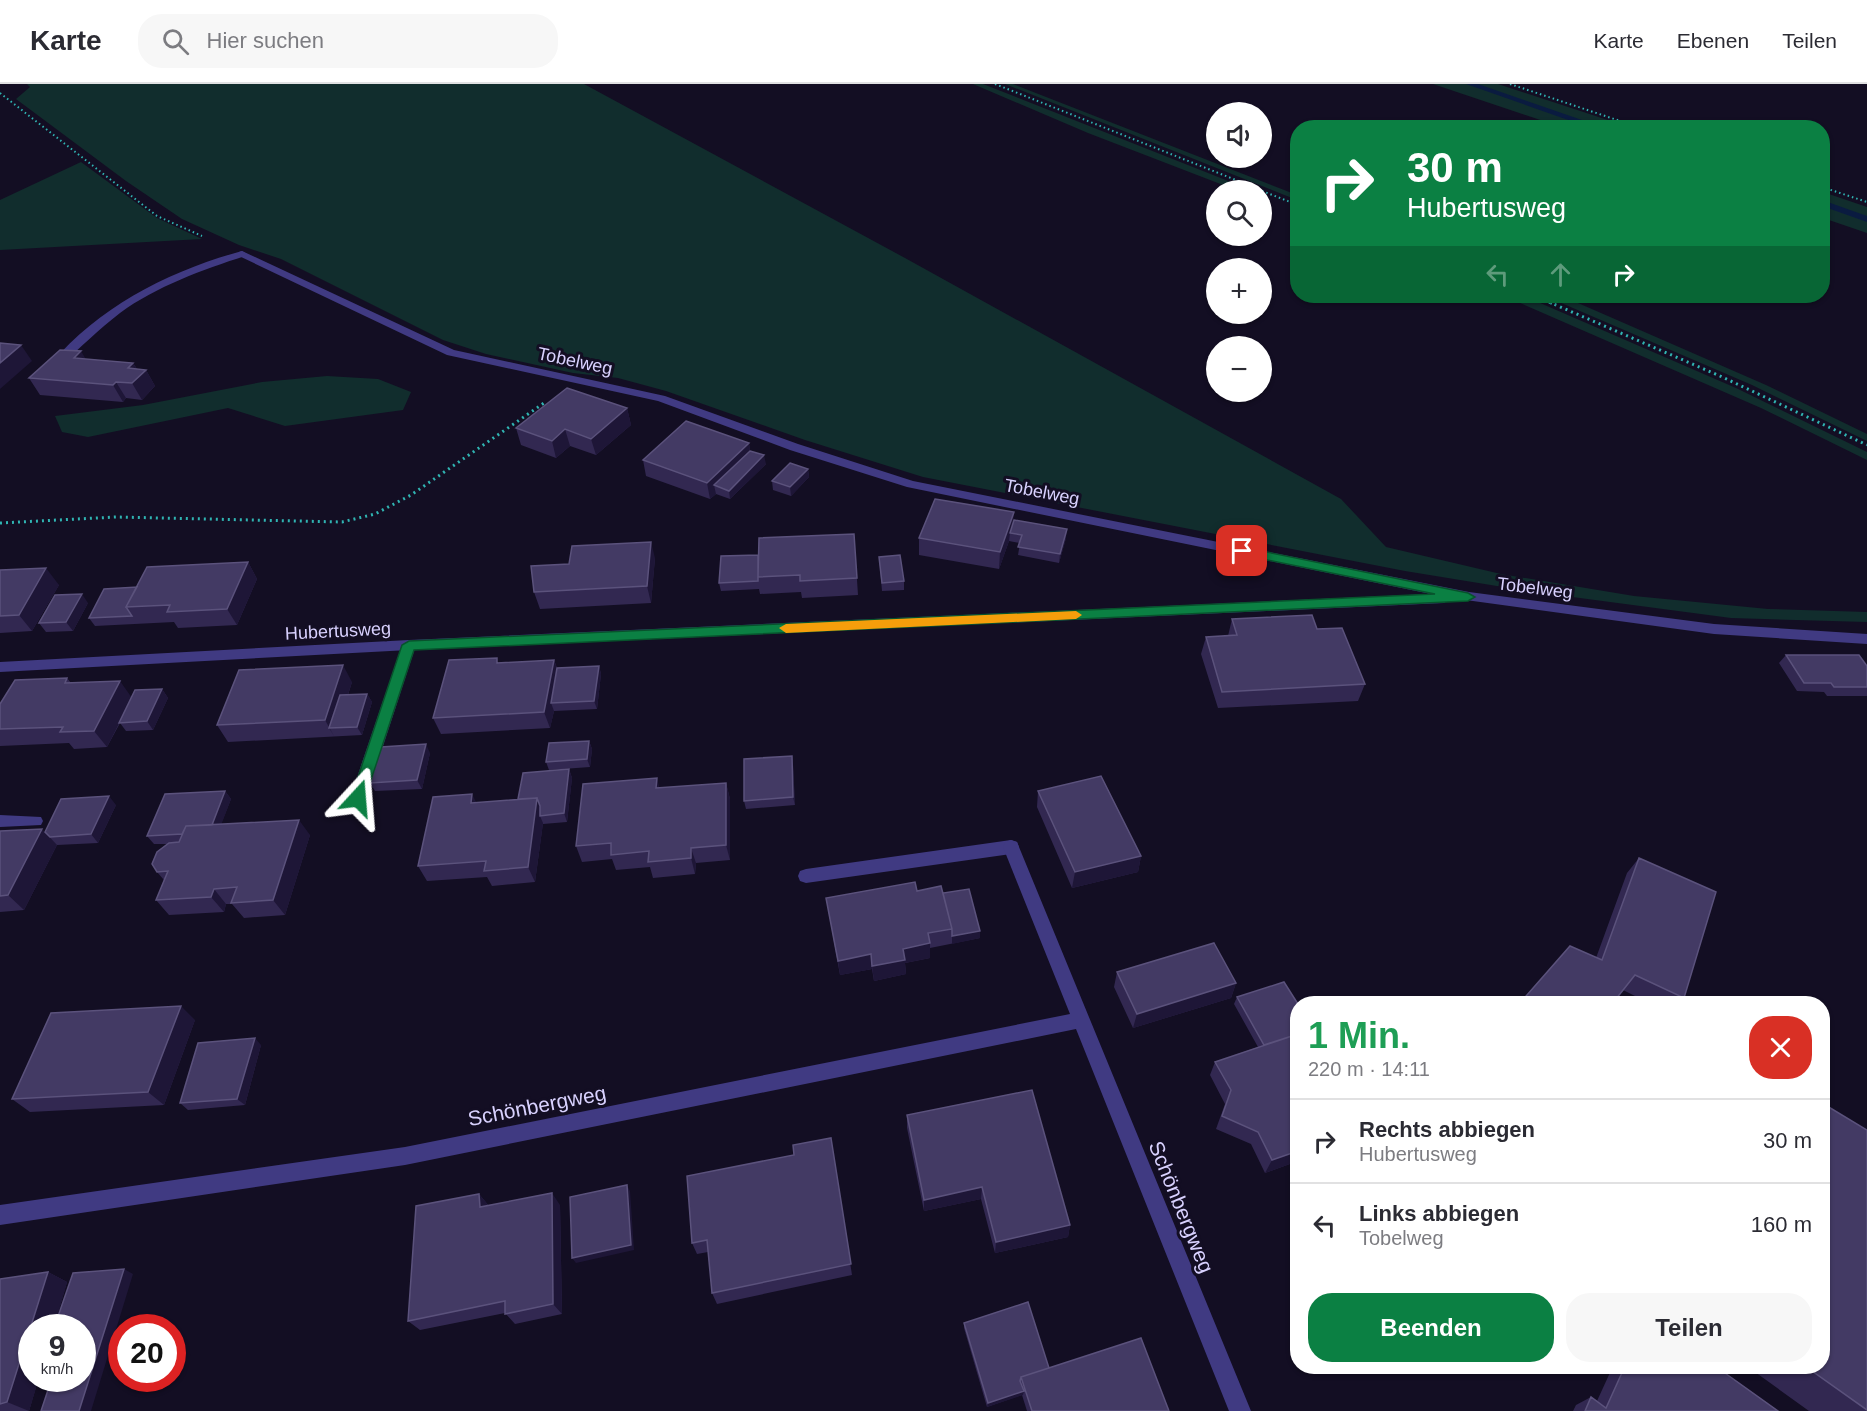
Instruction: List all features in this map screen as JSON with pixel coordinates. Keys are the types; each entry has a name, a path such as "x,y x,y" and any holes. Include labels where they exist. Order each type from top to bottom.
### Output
{"street":[{"path":"57,363 117,310 209,264 242,254"},
{"name":"Tobelweg","path":"242,254 451,353 661,398 794,447 911,484 1468,597 1714,629 1867,639"},
{"name":"Hubertusweg","path":"0,667 409,645 1468,597"},
{"path":"358,798 409,645"},
{"path":"0,821 35,821"},
{"name":"Schönbergweg","path":"806,876 1011,847 1240,1411"},
{"name":"Schönbergweg","path":"0,1215 405,1156 1080,1020"}],"path":[{"path":"995,84 1234,180"},
{"path":"1510,84 1617,120"},
{"path":"0,93 157,216 242,254"},
{"path":"1830,190 1867,202"},
{"path":"1272,195 1290,202"},
{"path":"1550,303 1720,376 1867,445"},
{"path":"0,523 116,517 342,522 375,514 411,495 576,380"}],"green space":[{"path":"27,84 584,84 1341,499 1386,547 1501,574 1634,596 1768,609 1867,612 1867,622 1731,618 1527,591 1405,571 923,477 805,440 666,391 618,378 573,373 486,354 443,340 281,259 239,245 182,219 126,181 16,99 30,87"},
{"path":"973,84 983,84 1226,180 1210,180 1088,133"},
{"path":"1005,84 1013,84 1206,159 1206,164"},
{"path":"1433,84 1498,84 1608,120 1540,120"},
{"path":"81,162 157,218 202,239 0,250 0,200"},
{"path":"1216,168 1228,168 1259,180 1247,180"},
{"path":"1272,185 1290,192 1290,197 1272,190"},
{"path":"1830,194 1867,207 1867,233 1830,220"},
{"path":"1520,303 1540,303 1736,388 1867,452 1867,460 1761,408"},
{"path":"1561,303 1578,303 1766,385 1867,434 1867,441 1752,385"},
{"path":"327,376 378,379 411,392 403,410 285,426 228,408 88,437 62,432 55,416 143,405 262,382"}],"building":[{"path":"0,343 21,345 0,363"},
{"path":"60,350 81,351 74,358 133,363 128,368 146,370 132,383 116,382 113,385 29,378"},
{"path":"567,388 627,408 591,439 565,429 552,441 516,428"},
{"path":"686,421 749,443 707,483 643,460"},
{"path":"750,451 764,455 729,491 714,485"},
{"path":"790,463 808,469 790,487 772,481"},
{"path":"935,499 1014,512 1000,552 919,538"},
{"path":"1014,520 1067,529 1060,554 1018,547 1022,535 1010,533"},
{"path":"854,534 857,578 800,581 800,575 758,577 759,538"},
{"path":"651,542 647,586 534,592 531,566 569,564 572,546"},
{"path":"758,555 758,581 719,583 721,556"},
{"path":"900,555 904,581 882,583 879,557"},
{"path":"248,562 227,609 167,612 170,605 126,607 147,567"},
{"path":"46,568 19,615 0,616 0,570"},
{"path":"137,587 126,607 132,616 89,618 104,589"},
{"path":"82,594 66,622 39,623 55,595"},
{"path":"1312,615 1317,629 1342,628 1365,684 1222,692 1206,637 1237,635 1232,619"},
{"path":"1786,655 1859,655 1867,666 1867,687 1834,687 1831,683 1804,683"},
{"path":"497,658 497,663 554,660 544,712 433,718 449,660"},
{"path":"343,665 325,720 217,725 239,670"},
{"path":"599,666 594,701 551,703 557,668"},
{"path":"67,678 65,683 120,681 94,731 60,732 63,727 0,729 0,704 15,680"},
{"path":"162,689 147,721 119,723 135,690"},
{"path":"367,694 357,727 329,728 340,695"},
{"path":"589,741 587,759 546,762 549,743"},
{"path":"426,744 417,780 370,783 381,747"},
{"path":"792,756 793,797 744,801 744,759"},
{"path":"569,769 564,813 540,816 537,798 518,799 523,773"},
{"path":"1101,776 1141,856 1075,872 1038,791"},
{"path":"657,778 656,788 726,783 726,845 691,848 691,858 648,862 649,851 611,855 611,843 576,846 583,784"},
{"path":"225,791 212,825 186,826 182,834 147,836 165,794"},
{"path":"472,794 471,803 537,798 528,867 484,871 486,861 418,866 433,797"},
{"path":"109,796 91,834 50,837 45,832 61,799"},
{"path":"299,820 273,900 231,903 237,887 214,889 211,897 156,900 168,871 157,872 152,864 157,852 169,843 179,842 186,826"},
{"path":"42,829 8,895 0,896 0,831"},
{"path":"1639,858 1716,892 1685,996 1680,996 1635,975 1618,996 1526,996 1570,946 1602,960"},
{"path":"915,882 917,891 941,886 952,929 928,933 930,943 903,949 905,960 872,966 871,954 838,961 826,898"},
{"path":"969,889 980,931 952,936 943,893"},
{"path":"1214,943 1236,983 1137,1014 1117,972"},
{"path":"1284,982 1293,996 1290,996 1290,1037 1264,1045 1237,997"},
{"path":"181,1006 148,1092 12,1099 51,1013"},
{"path":"1290,1037 1290,1154 1272,1160 1258,1132 1222,1116 1231,1090 1215,1062"},
{"path":"255,1038 237,1099 180,1103 198,1043"},
{"path":"1032,1090 1070,1225 996,1242 982,1187 924,1200 907,1115"},
{"path":"1830,1108 1867,1130 1867,1410 1816,1374 1830,1374"},
{"path":"831,1138 851,1264 712,1293 707,1240 692,1243 687,1176 794,1155 793,1145"},
{"path":"627,1185 631,1245 572,1258 570,1197"},
{"path":"552,1193 553,1304 505,1314 505,1301 408,1321 416,1206 479,1194 480,1207"},
{"path":"124,1269 96,1357 96,1314 59,1314 73,1273"},
{"path":"48,1272 35,1314 18,1314 18,1367 7,1402 0,1404 0,1279"},
{"path":"1028,1302 1049,1368 1021,1377 1020,1381 1024,1391 988,1403 964,1323"},
{"path":"1141,1338 1169,1411 1032,1411 1021,1377"},
{"path":"1621,1374 1726,1374 1778,1411 1585,1411 1591,1397 1606,1408"},
{"path":"47,1392 85,1392 79,1411 41,1411"}],"waterway":[{"path":"1470,84 1577,120"},
{"path":"1830,206 1867,219"}],"slow traffic":[{"path":"786,628 1076,615"}],"route":[{"path":"358,798 409,645 1468,597 1242,551"}]}
